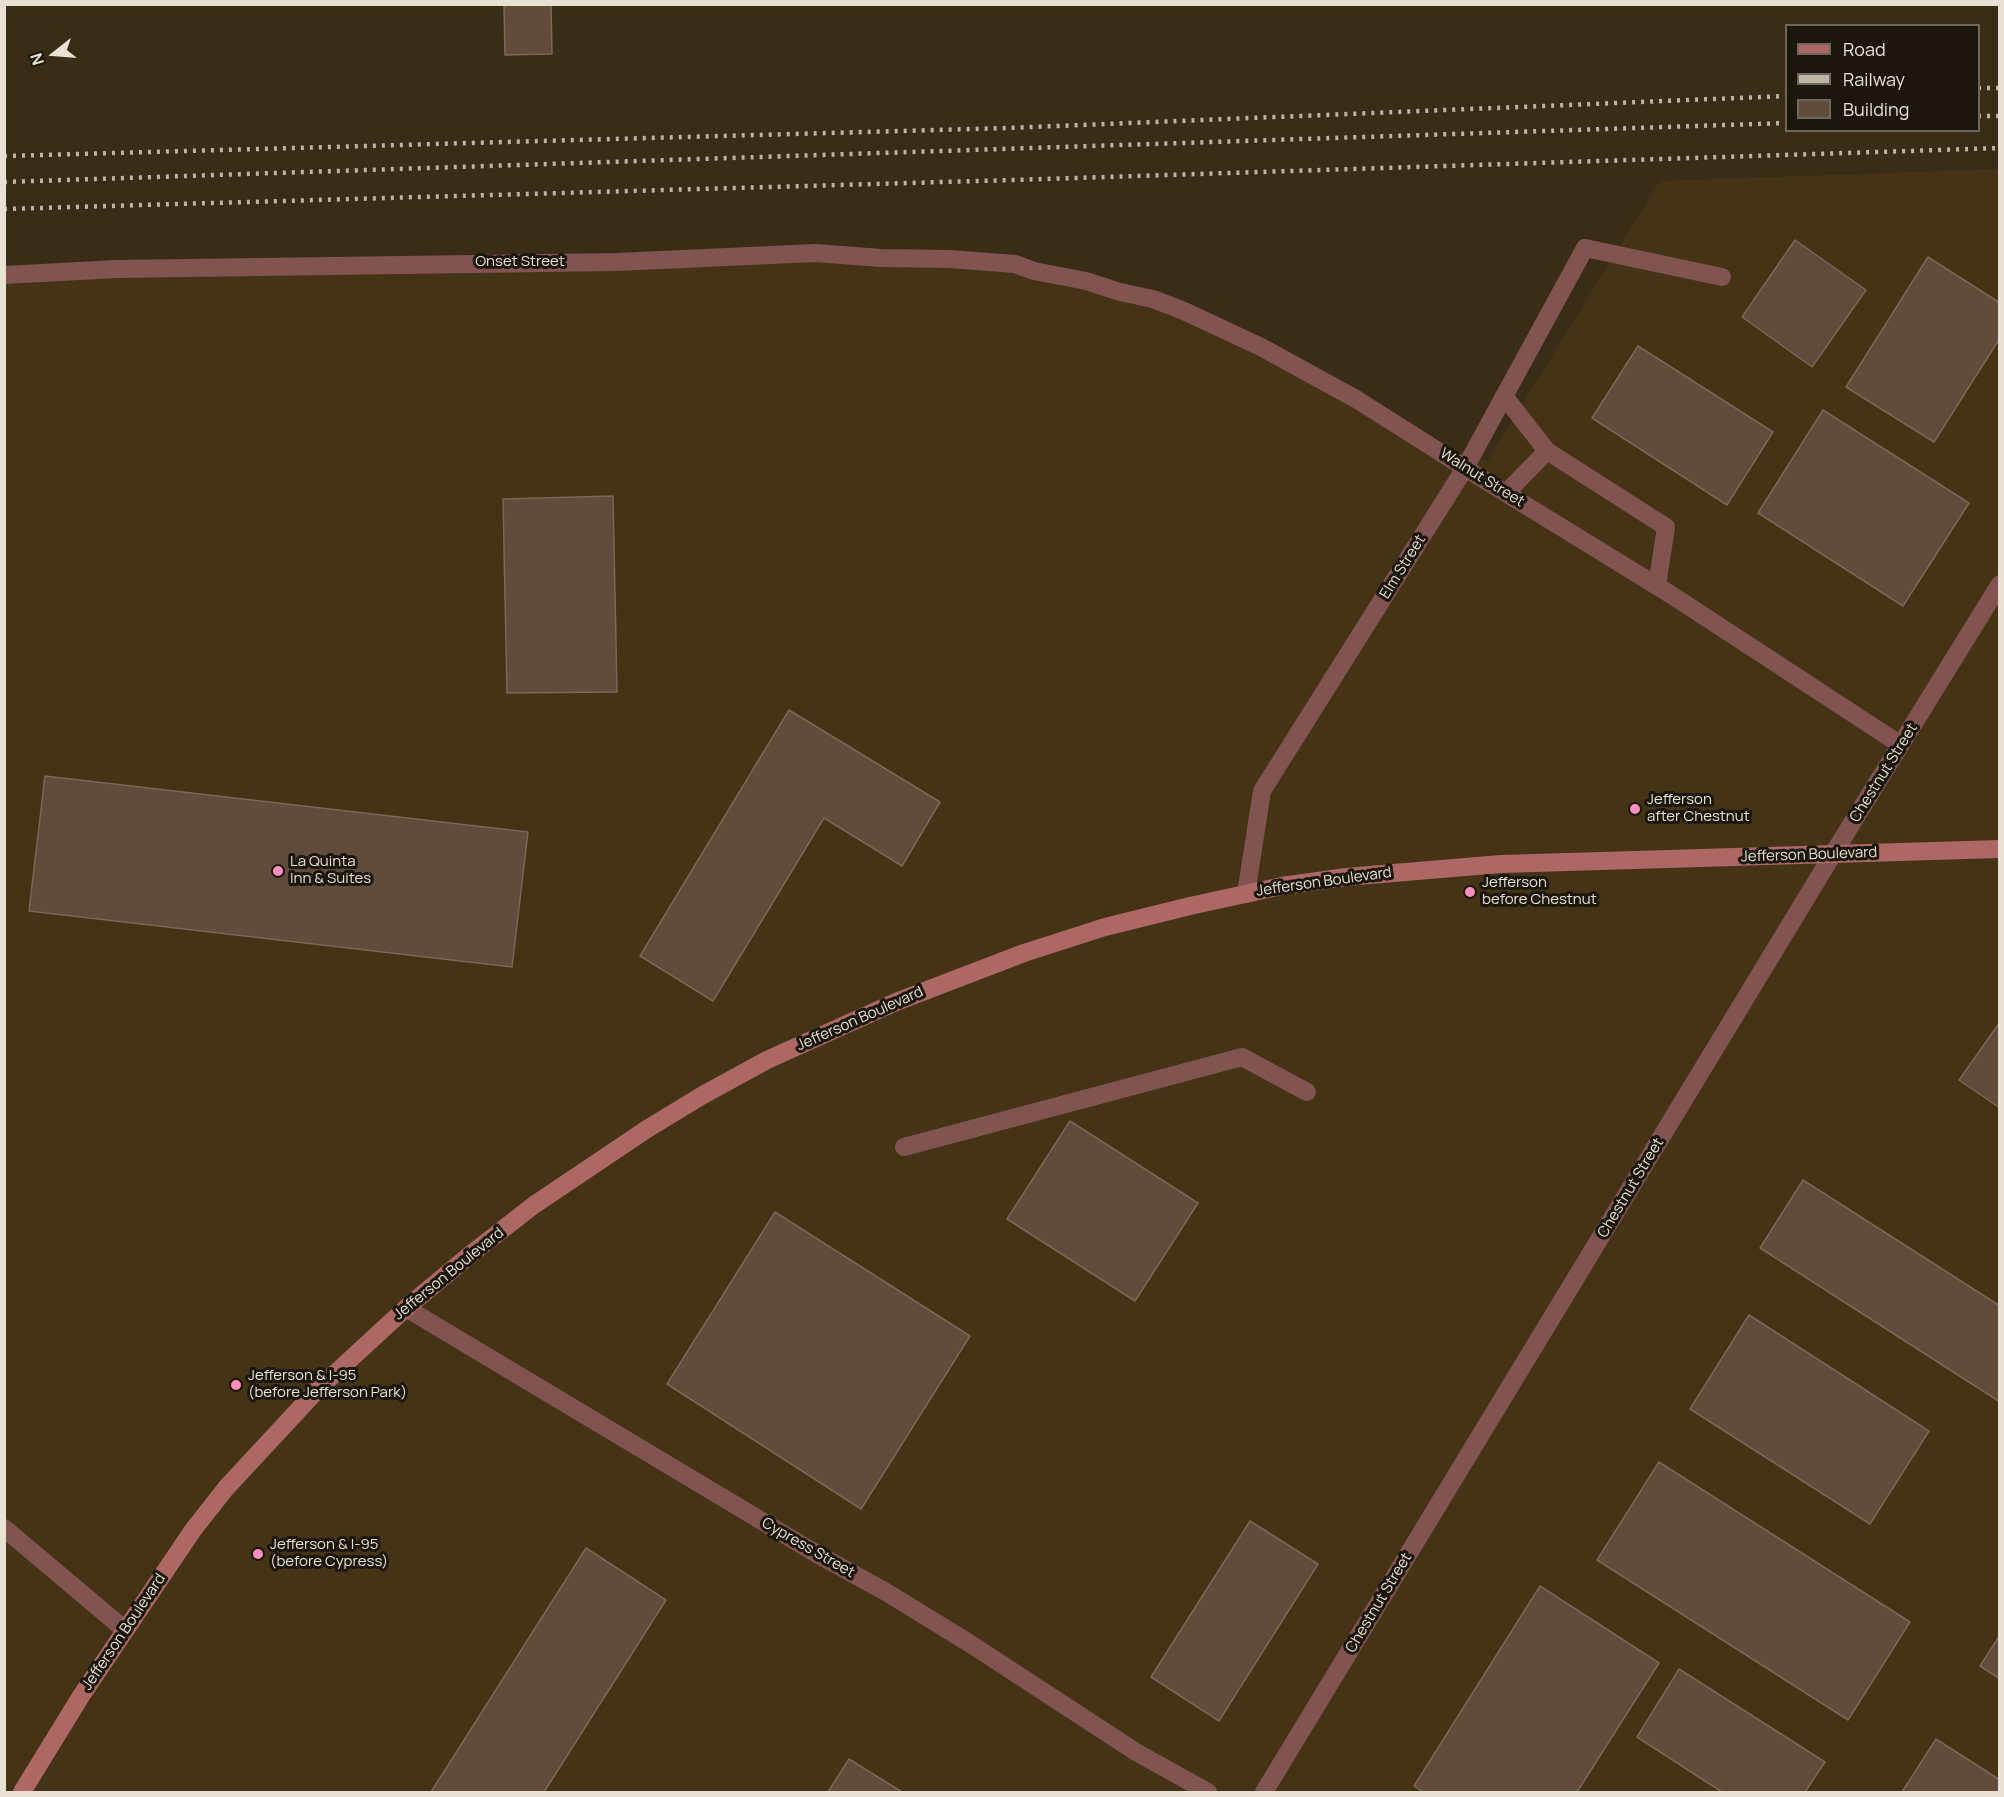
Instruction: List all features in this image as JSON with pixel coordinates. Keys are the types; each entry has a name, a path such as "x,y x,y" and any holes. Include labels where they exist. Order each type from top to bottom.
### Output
{"main road":[{"name":"Jefferson Boulevard","path":"22,1792 124,1630 193,1530 226,1488 318,1389 406,1308 534,1205 647,1129 703,1095 767,1060 836,1027 1024,953 1105,927 1282,886 1346,877 1469,867 2000,849"}],"street":[{"name":"Elm Street","path":"1246,894 1262,791 1465,468 1585,248 1722,277"},
{"name":"Onset Street","path":"4,274 117,269 617,262 815,253 1015,264 1034,271"},
{"name":"Walnut Street","path":"1034,271 1086,281 1184,310 1261,347 1356,399 1657,586 1901,746"},
{"path":"1504,396 1547,450 1666,527 1657,586"},
{"path":"1506,493 1547,450"},
{"name":"Chestnut Street","path":"1264,1792 1833,854 2000,584"},
{"path":"904,1147 1242,1057 1307,1092"},
{"name":"Cypress Street","path":"406,1308 817,1554 895,1598 1136,1752 1208,1792"},
{"path":"4,1528 124,1630"}],"shaded area":[{"path":"1999,169 1999,1792 5,1792 4,275 811,254 955,260 1161,302 1416,439 1488,460 1660,181"}],"building":[{"path":"504,4 551,4 552,54 505,55"},
{"path":"1795,240 1866,290 1812,367 1742,317"},
{"path":"1928,257 2000,303 2000,338 1934,442 1846,387"},
{"path":"1638,346 1773,432 1727,505 1592,418"},
{"path":"1823,410 1969,503 1903,606 1758,513"},
{"path":"613,496 617,692 507,693 503,499"},
{"path":"789,710 940,802 902,866 824,818 713,1001 640,956"},
{"name":"La Quinta Inn & Suites","path":"45,776 528,832 512,967 29,911"},
{"path":"2000,1022 2000,1108 1959,1080"},
{"path":"1070,1121 1198,1203 1135,1301 1007,1219"},
{"path":"1803,1180 2000,1306 2000,1402 1760,1248"},
{"path":"775,1212 970,1336 861,1509 667,1384"},
{"path":"1749,1315 1929,1431 1870,1524 1690,1409"},
{"path":"1659,1462 1910,1622 1848,1720 1597,1560"},
{"path":"1250,1521 1318,1564 1219,1721 1151,1677"},
{"path":"586,1548 666,1600 544,1792 431,1792"},
{"path":"1540,1586 1659,1663 1577,1792 1423,1792 1414,1786"},
{"path":"2000,1635 2000,1679 1980,1666"},
{"path":"1679,1669 1825,1762 1805,1792 1722,1792 1637,1737"},
{"path":"1936,1739 2000,1780 2000,1792 1902,1792"},
{"path":"849,1759 902,1792 828,1792"}],"railway":[{"path":"1980,88 2000,88"},
{"path":"4,156 1008,128 1785,96"},
{"path":"1980,116 2000,116"},
{"path":"4,182 1785,123"},
{"path":"4,209 1013,180 2000,148"}],"place":[{"name":"Jefferson after Chestnut","path":"1635,809"},
{"name":"La Quinta Inn & Suites","path":"278,871"},
{"name":"Jefferson before Chestnut","path":"1470,892"},
{"name":"Jefferson & I-95 (before Jefferson Park)","path":"236,1385"},
{"name":"Jefferson & I-95 (before Cypress)","path":"258,1554"}]}
